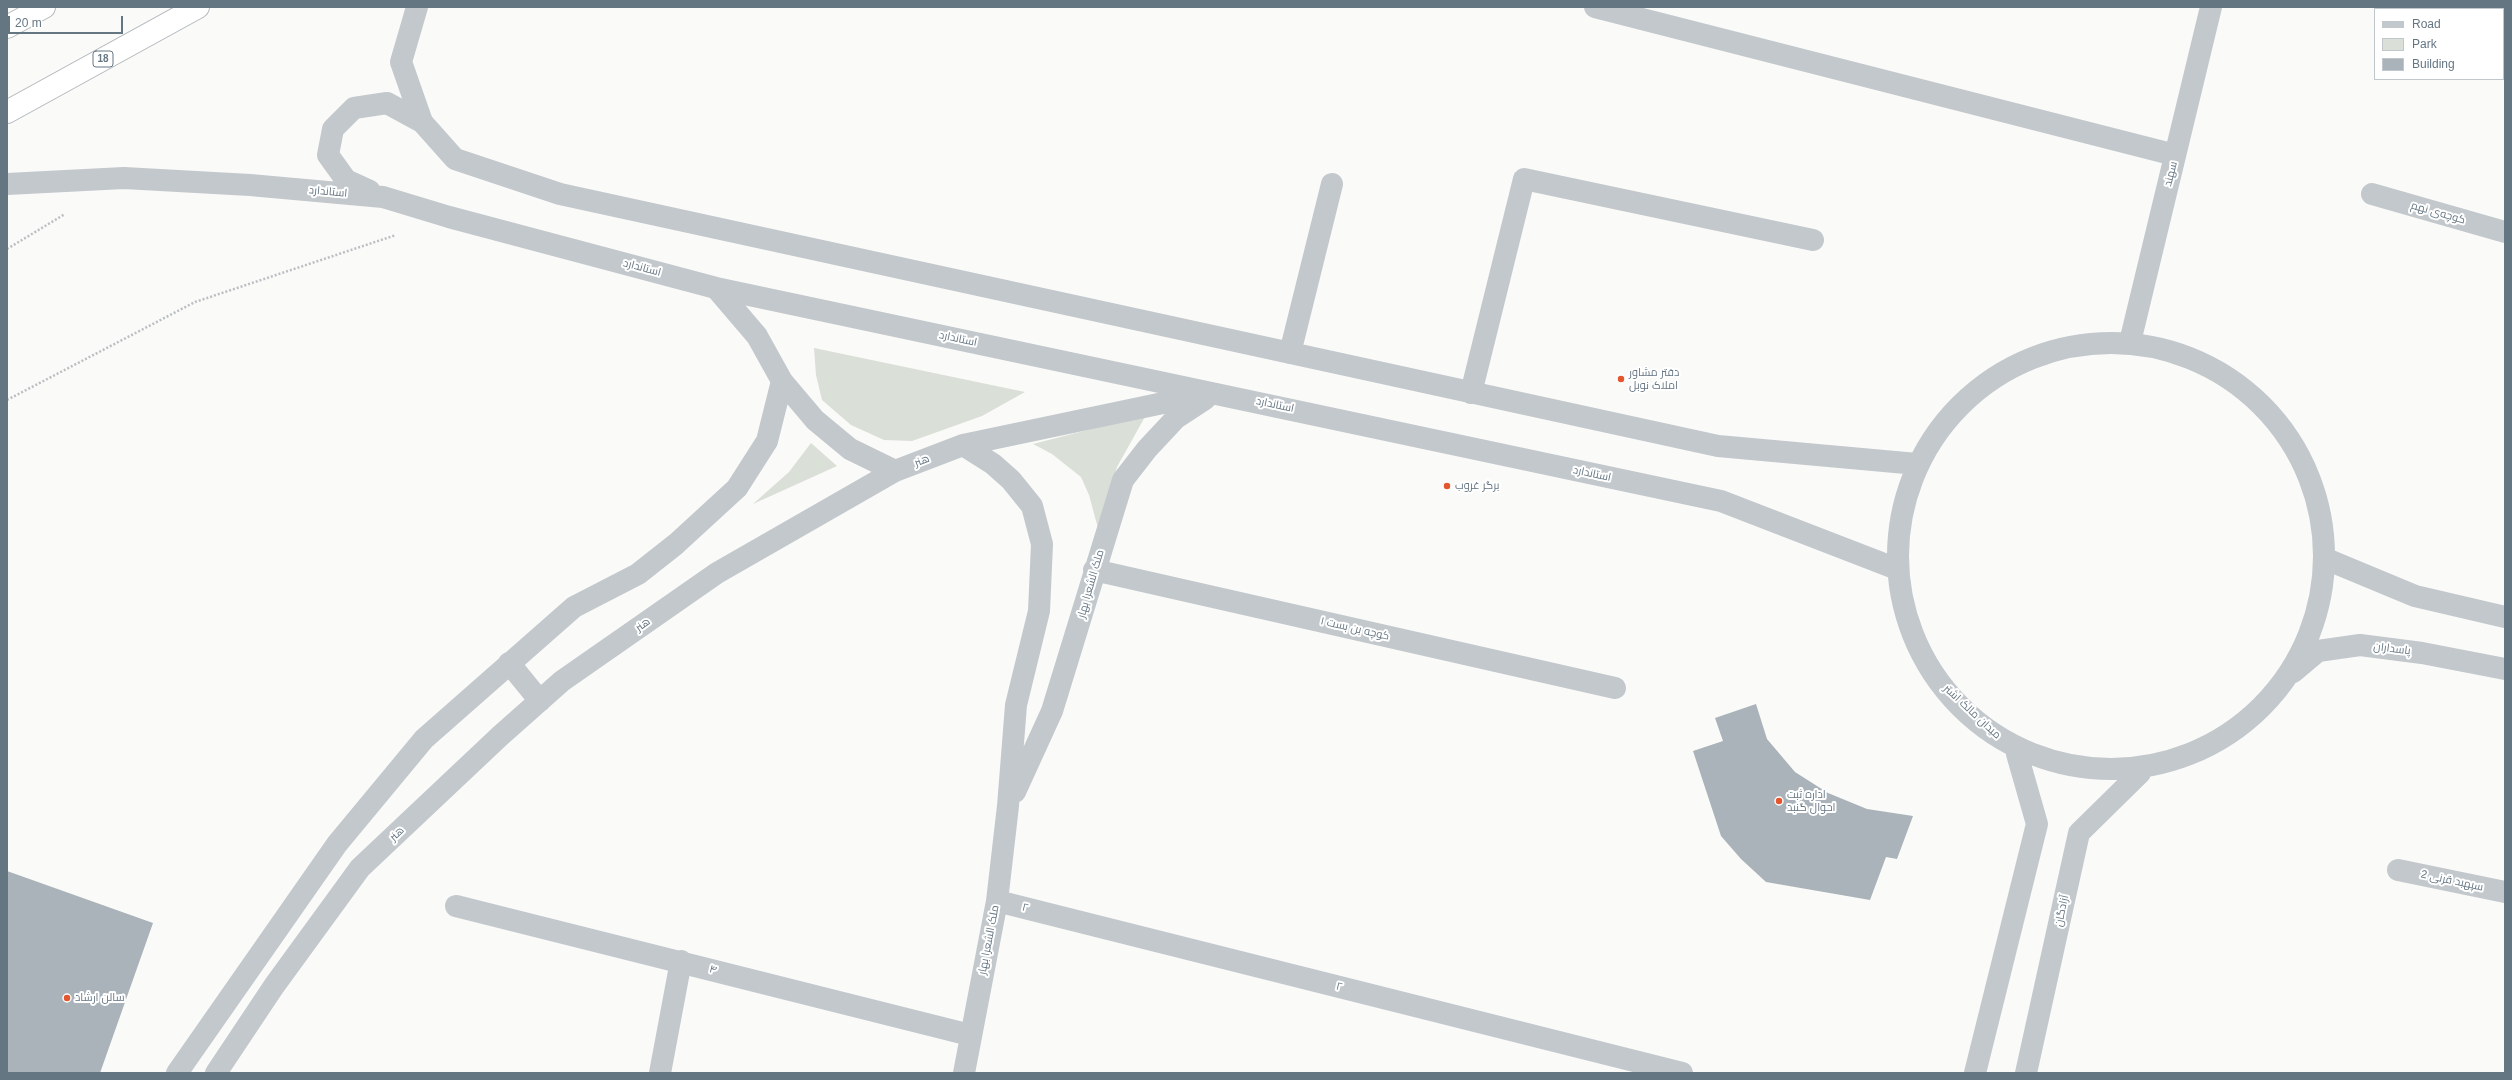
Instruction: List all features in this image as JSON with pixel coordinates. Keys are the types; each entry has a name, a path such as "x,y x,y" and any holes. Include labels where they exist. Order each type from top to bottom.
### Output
{"highway":[{"path":"7,27 44,7"},
{"name":"18","path":"7,112 198,7"}],"street":[{"path":"417,7 402,62 422,122"},
{"path":"1595,7 2175,155"},
{"name":"سهند","path":"2130,342 2211,7"},
{"path":"383,197 346,180 328,155 333,129 354,108 387,103 422,122 455,159 560,194 1718,446 1917,464"},
{"name":"استاندارد","path":"7,184 124,178 250,185 383,197 449,217 716,288 1215,392 1721,501 1897,569"},
{"path":"1471,392 1524,179 1813,240"},
{"path":"1290,353 1332,184"},
{"name":"کوچه‌ی نهم","path":"2372,194 2505,232"},
{"path":"716,288 757,336 782,381 815,420 850,449 895,471"},
{"name":"میدان مالک اشتر","path":"2130,342 2194,357 2249,390 2291,438 2318,496 2326,559 2315,621 2287,677 2242,724 2185,755 2140,773 2079,774 2017,754 1946,690 1912,633 1897,569 1901,515 1917,464 1954,410 2005,369 2066,346 2130,342"},
{"path":"177,1073 337,844 424,739 574,607 638,574 681,539 737,488 767,441 782,381"},
{"name":"هنر","path":"216,1073 274,986 360,868 562,681 716,573 895,471 963,445 1215,392"},
{"name":"ملک الشعرا بهار","path":"1008,806 1052,711 1077,636 1094,570 1123,480 1147,449 1176,418 1215,392"},
{"name":"ملک الشعرا بهار","path":"963,445 993,464 1020,491 1032,506 1042,544 1039,611 1016,705 1008,806 996,901 964,1073"},
{"path":"2326,559 2415,596 2505,617"},
{"name":"کوچه بن بست ۱","path":"1094,570 1615,688"},
{"name":"پاسداران","path":"2287,677 2318,651 2360,645 2422,653 2505,670"},
{"path":"509,663 540,701"},
{"path":"1974,1073 2037,824 2017,754"},
{"name":"آزادگان","path":"2026,1073 2079,833 2140,773"},
{"name":"سپهبد قرنی 2","path":"2398,870 2505,892"},
{"name":"۲","path":"996,901 1682,1073"},
{"name":"۴","path":"456,906 681,961 970,1035"},
{"path":"660,1073 681,961"}],"path":[{"path":"7,400 196,302 397,234"}],"green space":[{"path":"814,348 1025,392 982,416 912,441 884,440 851,425 822,400 816,375"},
{"path":"1146,415 1117,467 1099,532 1089,495 1081,477 1052,454 1033,444"},
{"path":"811,443 837,466 753,504 789,472"}],"building":[{"name":"اداره ثبت احوال گنبد","path":"1756,704 1767,739 1795,772 1828,793 1867,809 1913,816 1897,859 1886,857 1870,900 1766,882 1741,859 1721,836 1693,751 1723,741 1715,718"},
{"name":"سالن ارشاد","path":"7,871 153,923 100,1073 7,1073"}],"place":[{"name":"دفتر مشاور املاک نوبل","path":"1621,379"},
{"name":"برگر غروب","path":"1447,486"},
{"name":"اداره ثبت احوال گنبد","path":"1779,801"},
{"name":"سالن ارشاد","path":"67,998"}]}
